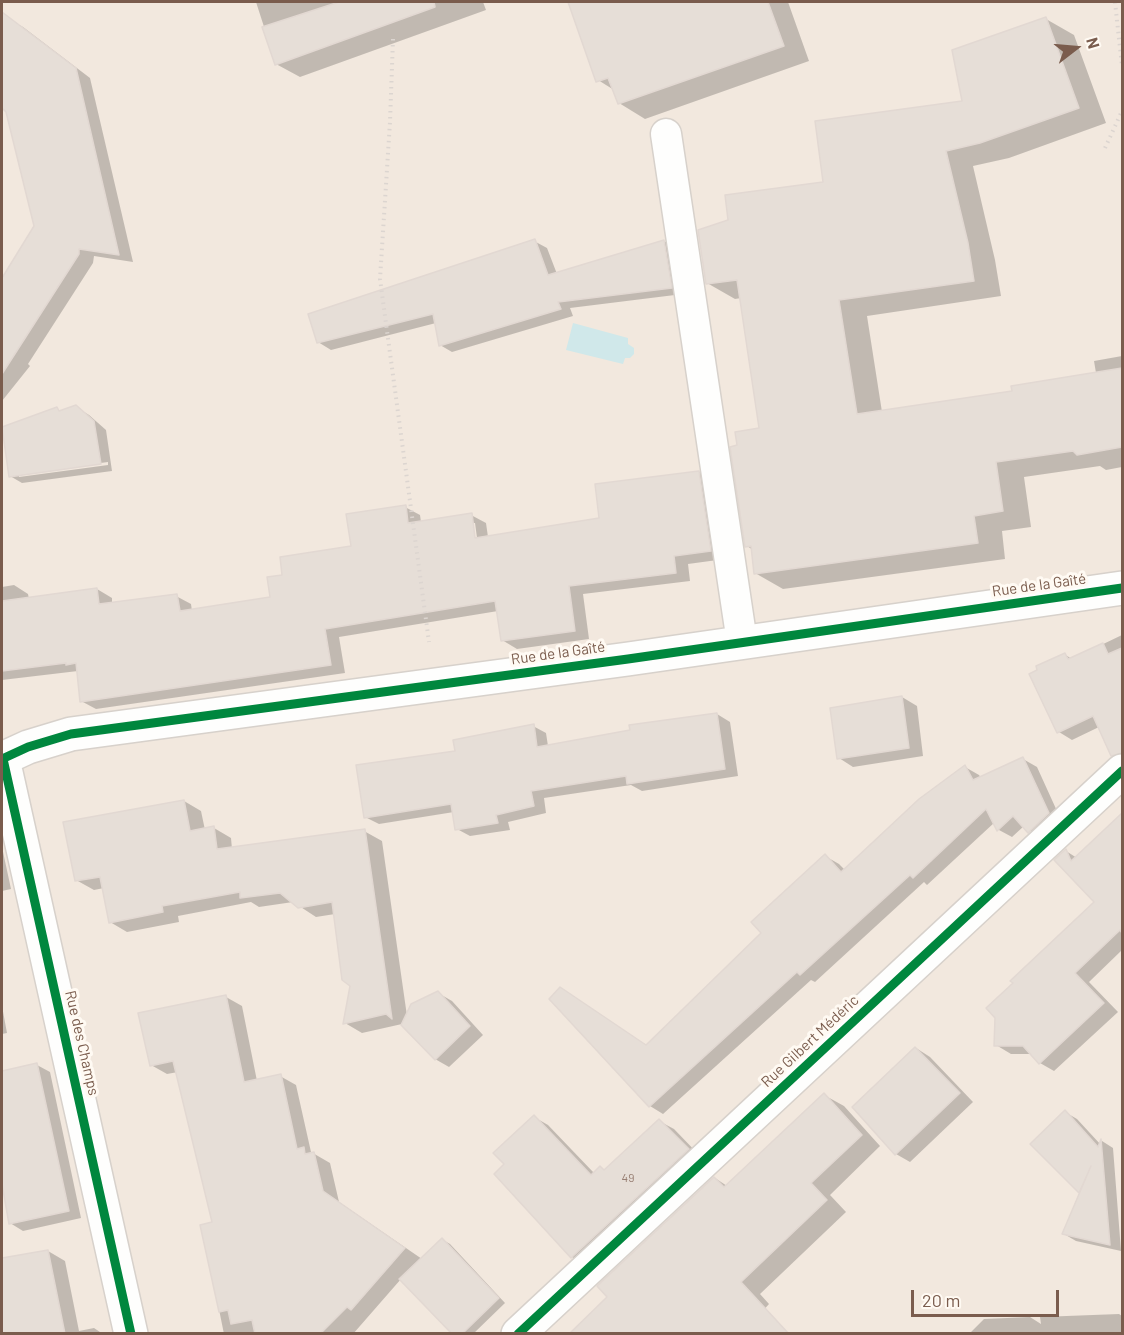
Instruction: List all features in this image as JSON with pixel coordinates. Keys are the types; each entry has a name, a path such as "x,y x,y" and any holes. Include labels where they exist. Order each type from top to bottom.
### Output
{"street":[{"name":"Rue de la Gaîté","path":"2,759 28,747 71,734 1122,588"},
{"name":"Rue des Champs","path":"2,759 131,1334"},
{"name":"Rue Gilbert Médéric","path":"518,1334 1122,771"}],"lane":[{"path":"666,134 742,642"}],"path":[{"path":"1115,2 1122,66"},
{"path":"393,39 380,279 435,685"},
{"path":"1105,148 1122,111"}],"shaded area":[{"path":"2,2 1122,2 1122,1333 2,1333"}],"water":[{"path":"573,323 628,338 628,344 634,348 634,354 630,358 625,358 623,364 566,350"}],"building":[{"path":"339,2 434,2 435,7 275,65 262,27"},
{"path":"568,2 768,2 784,46 618,104 608,78 596,82"},
{"path":"2,12 76,68 119,255 79,249 79,254 2,374 2,278 34,226 6,112 2,108"},
{"path":"1046,17 1079,108 980,143 946,151 968,243 974,281 839,300 857,414 1012,391 1011,386 1122,368 1122,447 1077,455 1073,451 996,462 1003,511 974,516 978,543 754,574 751,546 745,547 730,447 737,445 735,432 759,428 737,280 706,284 698,230 728,220 725,195 823,182 815,121 962,101 952,50"},
{"path":"535,239 548,275 664,240 672,288 558,302 561,309 439,346 433,314 317,343 308,314"},
{"path":"76,405 94,421 101,464 9,477 2,427 57,407 59,411"},
{"path":"699,471 711,551 674,556 676,573 569,586 575,631 501,641 495,601 325,629 331,665 80,702 76,663 2,671 2,601 97,588 99,604 177,594 180,611 270,597 267,577 282,575 280,557 351,546 346,514 406,505 408,523 472,513 475,538 599,518 595,484"},
{"path":"1103,643 1108,654 1122,648 1122,753 1111,756 1093,716 1057,733 1029,674 1037,670 1036,666 1065,653 1068,659"},
{"path":"902,696 909,748 837,759 830,708"},
{"path":"717,713 725,769 627,784 626,776 531,791 534,806 496,815 498,823 455,830 451,804 364,818 356,765 455,751 453,740 534,724 537,747 630,730 629,725"},
{"path":"1023,757 1049,813 1028,833 1013,816 997,831 986,809 913,878 910,875 800,975 797,972 649,1107 549,999 560,987 646,1045 761,933 751,922 825,854 841,872 919,799 965,765 973,780"},
{"path":"184,800 190,831 214,826 217,849 365,829 392,1019 386,1014 343,1024 350,986 342,980 332,902 298,908 280,893 240,898 240,892 162,906 163,912 109,923 100,877 75,881 63,822"},
{"path":"1122,813 1122,933 1120,930 1075,973 1104,1003 1039,1064 1023,1046 994,1046 995,1018 986,1008 1013,983 1010,981 1094,902 1054,860 1066,849 1071,861"},
{"path":"438,991 470,1026 435,1060 401,1025 411,1004"},
{"path":"226,995 244,1082 281,1074 297,1149 304,1147 305,1154 314,1152 323,1191 405,1248 351,1310 347,1307 320,1334 255,1334 252,1320 231,1324 228,1310 219,1312 200,1225 212,1222 173,1061 150,1066 138,1013"},
{"path":"915,1047 960,1093 895,1155 852,1107"},
{"path":"37,1063 69,1211 9,1224 2,1184 2,1071"},
{"path":"824,1093 862,1135 811,1183 827,1200 741,1282 789,1334 569,1334 607,1297 597,1286 714,1177 724,1187"},
{"path":"1065,1110 1098,1147 1101,1139 1110,1245 1062,1234 1091,1166 1079,1193 1030,1144"},
{"path":"534,1115 591,1175 600,1166 604,1170 659,1119 689,1149 571,1258 494,1174 504,1164 493,1153"},
{"path":"442,1238 499,1298 462,1334 452,1334 399,1279"},
{"path":"48,1250 65,1334 2,1334 2,1258"}],"cycle path":[{"path":"2,759 28,747 71,734 628,659 1122,588"},
{"path":"3,759 131,1334"},
{"path":"518,1334 1122,771"}]}
